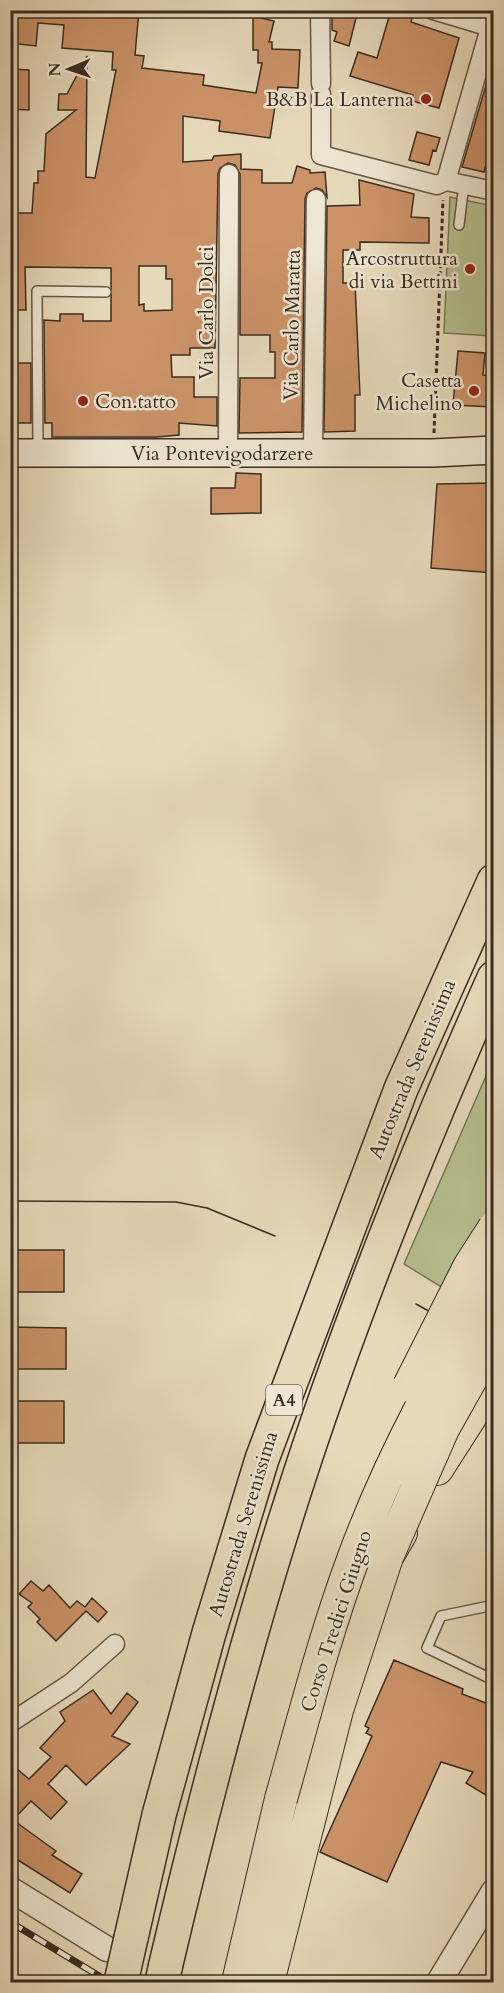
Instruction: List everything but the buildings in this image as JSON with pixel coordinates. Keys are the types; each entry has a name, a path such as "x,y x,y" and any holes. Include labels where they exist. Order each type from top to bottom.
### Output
{"highway":[{"name":"Autostrada Serenissima","path":"121,1983 119,1943 169,1781 209,1633 262,1459 401,1089 494,882"},
{"name":"Autostrada Serenissima","path":"163,1975 221,1740 312,1439 401,1196 441,1096 494,978"},
{"path":"334,1613 349,1531 389,1428 451,1302 494,1228"},
{"name":"Corso Tredici Giugno","path":"238,1983 281,1799 334,1613 367,1524 413,1420 494,1282"},
{"name":"Corso Tredici Giugno","path":"268,1983 322,1763 351,1662 387,1557 443,1429 494,1338"},
{"path":"387,1557 445,1455 494,1380"}],"main road":[{"name":"Via Pontevigodarzere","path":"10,453 433,453 494,450"},
{"name":"Via Pontevigodarzere","path":"433,453 494,464"}],"street":[{"path":"320,10 321,155 437,185 455,182 494,191"},
{"path":"433,10 492,21 486,64 455,182"},
{"name":"Via Carlo Dolci","path":"228,453 229,174"},
{"name":"Via Carlo Maratta","path":"313,452 316,199"},
{"path":"10,1723 71,1683 115,1644"},
{"path":"10,1889 119,1943"},
{"path":"439,1983 494,1891"}],"lane":[{"path":"455,182 459,225"},
{"path":"38,453 37,291 106,292"},
{"path":"494,1605 441,1616 427,1648 487,1677 494,1666"}],"path":[{"path":"433,453 443,196 455,182"}],"green space":[{"name":"Arcostruttura di via Bettini","path":"450,197 493,206 493,336 444,333"},
{"path":"493,1060 493,1213 443,1288 404,1264"}],"tram line":[{"path":"10,1201 176,1202 207,1208 275,1236"},
{"path":"416,1304 494,1347"}],"railway":[{"path":"10,1922 109,1982"}],"place":[{"name":"B&B La Lanterna","path":"426,99"},
{"name":"Arcostruttura di via Bettini","path":"470,269"},
{"name":"Casetta Michelino","path":"474,391"},
{"name":"Con.tatto","path":"83,401"}]}
